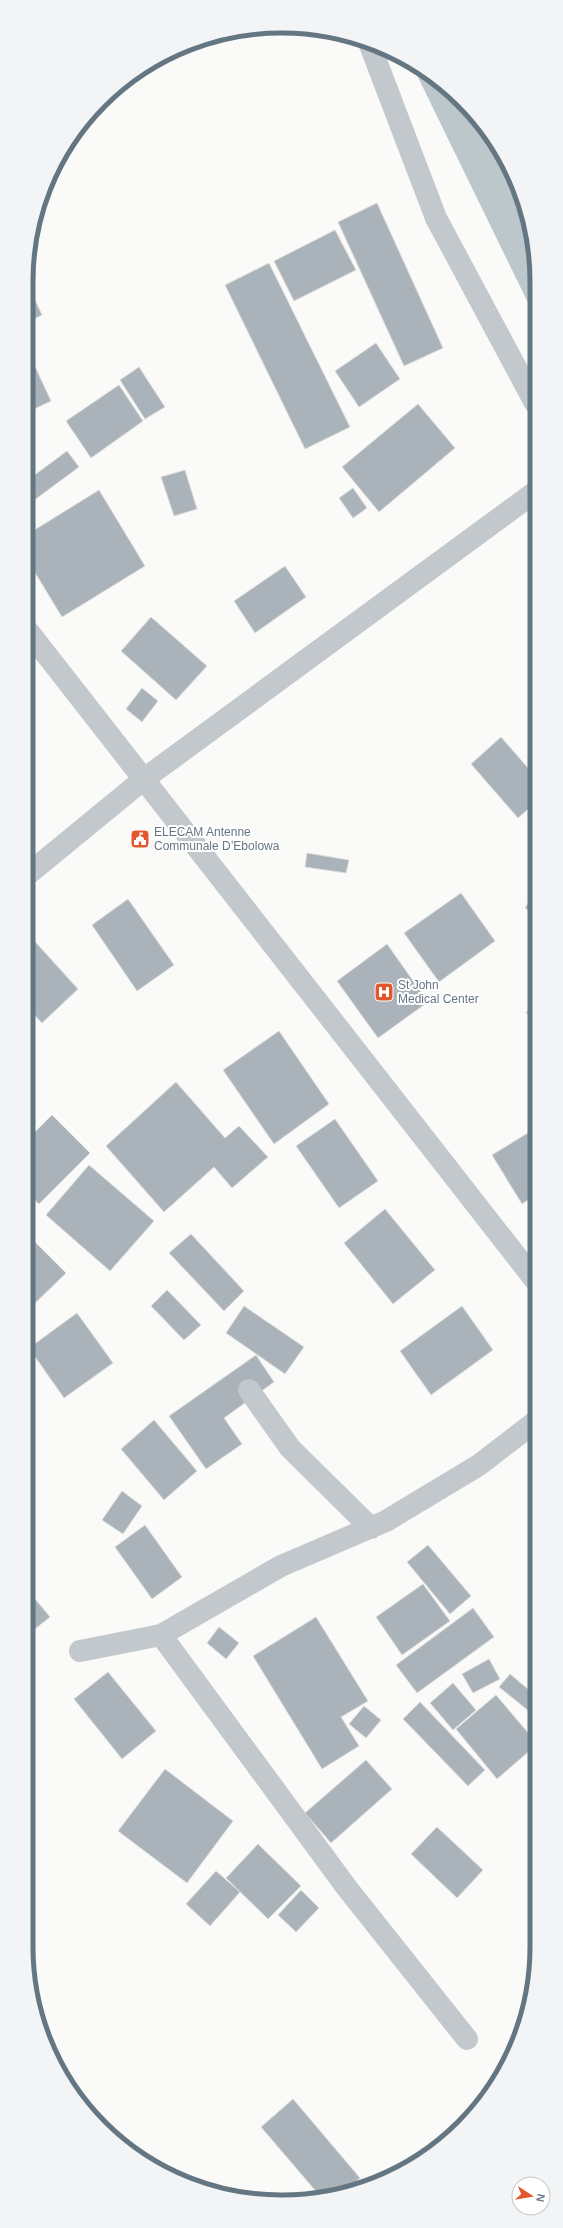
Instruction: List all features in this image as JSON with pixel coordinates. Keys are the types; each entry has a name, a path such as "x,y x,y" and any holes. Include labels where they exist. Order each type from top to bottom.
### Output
{"street":[{"path":"372,50 436,218 530,394"},
{"path":"33,870 144,779 530,496"},
{"path":"33,636 530,1274"},
{"path":"249,1390 290,1448 371,1528"},
{"path":"80,1651 161,1635 282,1566 386,1521 479,1465 530,1426"},
{"path":"161,1635 347,1888 467,2040"}],"shaded area":[{"path":"415,72 433,84 457,106 479,130 497,157 511,186 522,217 528,249 530,307"}],"building":[{"path":"377,203 443,348 404,366 338,222"},
{"path":"335,230 356,270 294,301 274,261"},
{"path":"269,263 350,427 305,449 225,285"},
{"path":"33,296 42,315 33,320"},
{"path":"376,343 400,379 359,407 335,371"},
{"path":"33,362 51,401 33,410"},
{"path":"139,367 165,407 145,419 120,380"},
{"path":"119,385 143,421 91,458 66,421"},
{"path":"418,404 455,448 379,512 342,467"},
{"path":"67,451 79,467 33,501 33,476"},
{"path":"185,470 197,509 174,516 161,477"},
{"path":"353,488 367,508 353,518 339,498"},
{"path":"99,490 145,566 62,617 33,569 33,531"},
{"path":"285,566 306,597 255,633 234,601"},
{"path":"151,617 207,666 176,700 121,651"},
{"path":"142,688 158,701 142,722 126,709"},
{"path":"501,737 530,770 530,807 518,818 471,764"},
{"path":"307,853 349,860 346,873 305,867"},
{"path":"461,893 495,941 439,982 404,933"},
{"path":"128,899 174,965 137,991 92,925"},
{"path":"530,900 530,912 525,908"},
{"path":"33,939 78,989 42,1023 33,1013"},
{"path":"387,944 428,1002 378,1038 337,981"},
{"path":"530,1009 530,1018 526,1012"},
{"path":"279,1031 329,1104 274,1144 223,1070"},
{"path":"176,1082 225,1138 239,1126 268,1157 232,1188 214,1167 164,1212 106,1146"},
{"path":"52,1115 90,1153 39,1204 33,1198 33,1134"},
{"path":"335,1119 378,1181 339,1208 296,1146"},
{"path":"530,1132 530,1198 522,1204 492,1155"},
{"path":"89,1165 154,1221 110,1271 46,1215"},
{"path":"385,1209 435,1270 393,1304 344,1243"},
{"path":"191,1234 244,1291 224,1311 169,1253"},
{"path":"33,1240 66,1273 33,1305"},
{"path":"167,1290 201,1325 184,1340 151,1306"},
{"path":"244,1306 304,1347 285,1374 226,1333"},
{"path":"462,1306 493,1350 431,1395 400,1351"},
{"path":"77,1313 113,1363 64,1398 33,1354 33,1345"},
{"path":"256,1355 274,1382 224,1418 242,1444 206,1469 169,1416"},
{"path":"154,1420 197,1471 164,1500 121,1449"},
{"path":"122,1491 142,1506 123,1534 102,1520"},
{"path":"145,1525 182,1577 152,1599 115,1547"},
{"path":"428,1545 471,1596 450,1614 407,1562"},
{"path":"423,1584 450,1621 402,1655 376,1617"},
{"path":"33,1596 50,1617 33,1630"},
{"path":"473,1608 494,1637 417,1693 396,1665"},
{"path":"316,1617 368,1701 341,1717 359,1746 322,1769 253,1656"},
{"path":"219,1627 239,1643 226,1659 207,1643"},
{"path":"489,1659 500,1679 473,1693 462,1674"},
{"path":"108,1672 156,1731 122,1759 74,1699"},
{"path":"510,1674 530,1691 530,1712 499,1687"},
{"path":"453,1683 476,1710 453,1730 430,1703"},
{"path":"496,1695 530,1735 530,1750 497,1779 456,1729"},
{"path":"420,1702 485,1770 468,1786 403,1719"},
{"path":"364,1706 381,1720 366,1738 349,1724"},
{"path":"366,1760 392,1789 331,1843 305,1813"},
{"path":"165,1769 233,1821 187,1883 118,1831"},
{"path":"437,1827 483,1870 457,1898 411,1854"},
{"path":"258,1844 301,1886 268,1919 226,1878"},
{"path":"216,1871 240,1892 210,1926 186,1904"},
{"path":"301,1890 319,1908 296,1932 278,1915"},
{"path":"293,2099 360,2178 351,2185 317,2192 261,2127"}],"place":[{"name":"ELECAM Antenne Communale D’Ebolowa","path":"140,839"},
{"name":"St John Medical Center","path":"384,992"}]}
